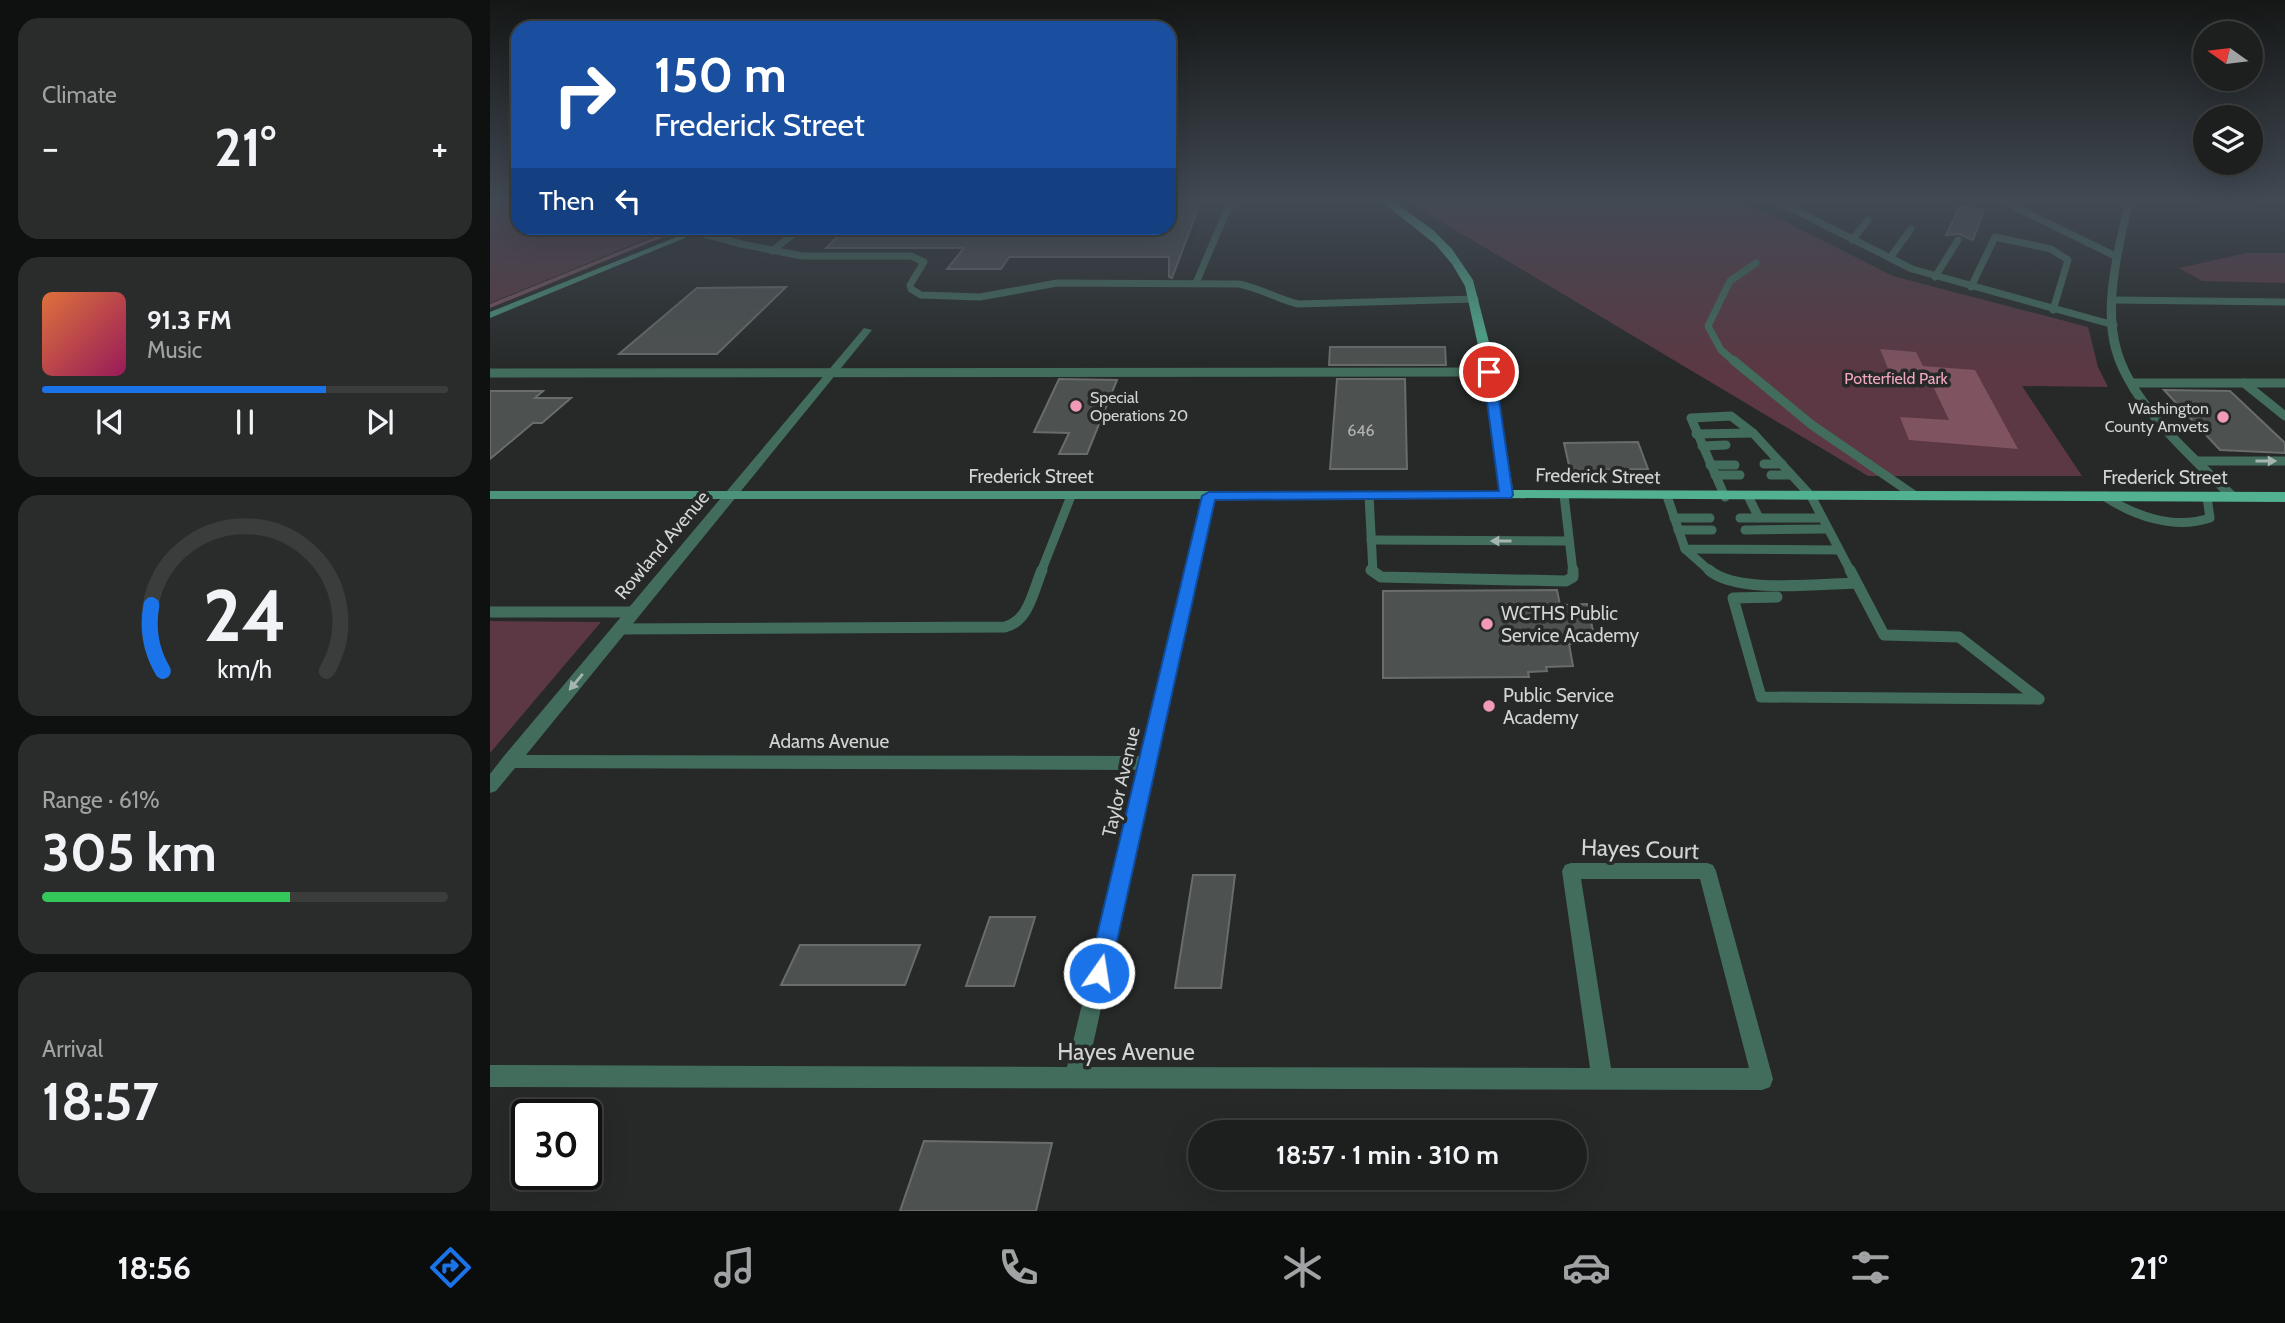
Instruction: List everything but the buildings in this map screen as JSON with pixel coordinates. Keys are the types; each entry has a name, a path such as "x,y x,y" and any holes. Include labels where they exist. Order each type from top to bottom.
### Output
{"main road":[{"path":"490,315 631,258"},
{"path":"1451,258 1465,275 1475,299 1489,372 1506,495"},
{"name":"Frederick Street","path":"490,495 2285,497"}],"street":[{"path":"2118,258 2114,326 2116,351 2133,383 2165,428 2233,497"},
{"name":"Rowland Avenue","path":"490,786 867,330"},
{"name":"Taylor Avenue","path":"1075,1078 1209,496"},
{"name":"Adams Avenue","path":"510,761 1147,763"},
{"name":"Hayes Court","path":"1602,1079 1571,871 1707,872 1762,1079"},
{"name":"Hayes Avenue","path":"490,1076 1762,1079"}],"lane":[{"path":"914,258 923,262 910,285 911,289 921,295 980,297 1057,283 1196,283 1239,284 1256,288 1276,299 1298,304 1475,299"},
{"path":"1196,283 1207,258"},
{"path":"1890,258 1935,277 1971,288 2114,326"},
{"path":"1935,277 1947,258"},
{"path":"1971,288 1985,258"},
{"path":"2053,310 2068,260 2064,258"},
{"path":"1756,263 1730,281 1708,326 1721,351 1812,425 1914,495"},
{"path":"2115,300 2285,302"},
{"path":"490,373 1489,372"},
{"path":"2133,383 2285,383"},
{"path":"2244,383 2285,416"},
{"path":"1725,497 1691,418 1731,416 1753,433 1758,444 1782,464 1811,496 1884,635 1959,636 2039,699 1761,697 1733,598 1777,597"},
{"path":"1696,434 1753,433"},
{"path":"1702,446 1726,445"},
{"path":"2198,461 2285,461"},
{"path":"1764,464 1782,464"},
{"path":"1710,465 1735,465"},
{"path":"1715,475 1740,475"},
{"path":"1771,475 1791,475"},
{"path":"1368,495 1366,524 1371,540 1371,571 1381,577 1566,581 1573,577 1575,566 1569,541 1570,520 1564,495"},
{"path":"619,629 1005,627 1016,624 1023,617 1070,496"},
{"path":"1667,496 1685,550 1719,579 1744,585 1856,583"},
{"path":"1748,496 1759,518"},
{"path":"2104,496 2135,514 2169,520 2204,521 2210,518 2207,497"},
{"path":"1740,518 1822,517"},
{"path":"1674,518 1710,518"},
{"path":"1745,530 1827,529"},
{"path":"1678,530 1712,530"},
{"path":"1371,540 1569,541"},
{"path":"1685,550 1839,550"},
{"path":"490,612 634,612"}],"green space":[{"path":"490,258 602,258 490,303"},
{"name":"Potterfield Park","path":"1502,258 1856,258 1893,276 2088,327 2098,367 2108,387 2022,386 2082,476 1868,476"},
{"path":"2227,258 2285,258 2285,283 2202,281 2179,268"},
{"path":"490,621 601,622 490,753"}],"shaded area":[{"path":"604,258 613,258 490,308 490,304"},
{"path":"1880,349 1916,352 1923,366 1975,370 2018,449 1909,440 1900,417 1949,420 1932,384 1893,381"}],"place":[{"name":"Special Operations 20","path":"1076,406"},
{"name":"Washington County Amvets","path":"2223,417"},
{"name":"WCTHS Public Service Academy","path":"1487,624"},
{"name":"Public Service Academy","path":"1489,706"}],"route":[{"path":"1099,973 1209,496 1506,495 1489,372"}]}
